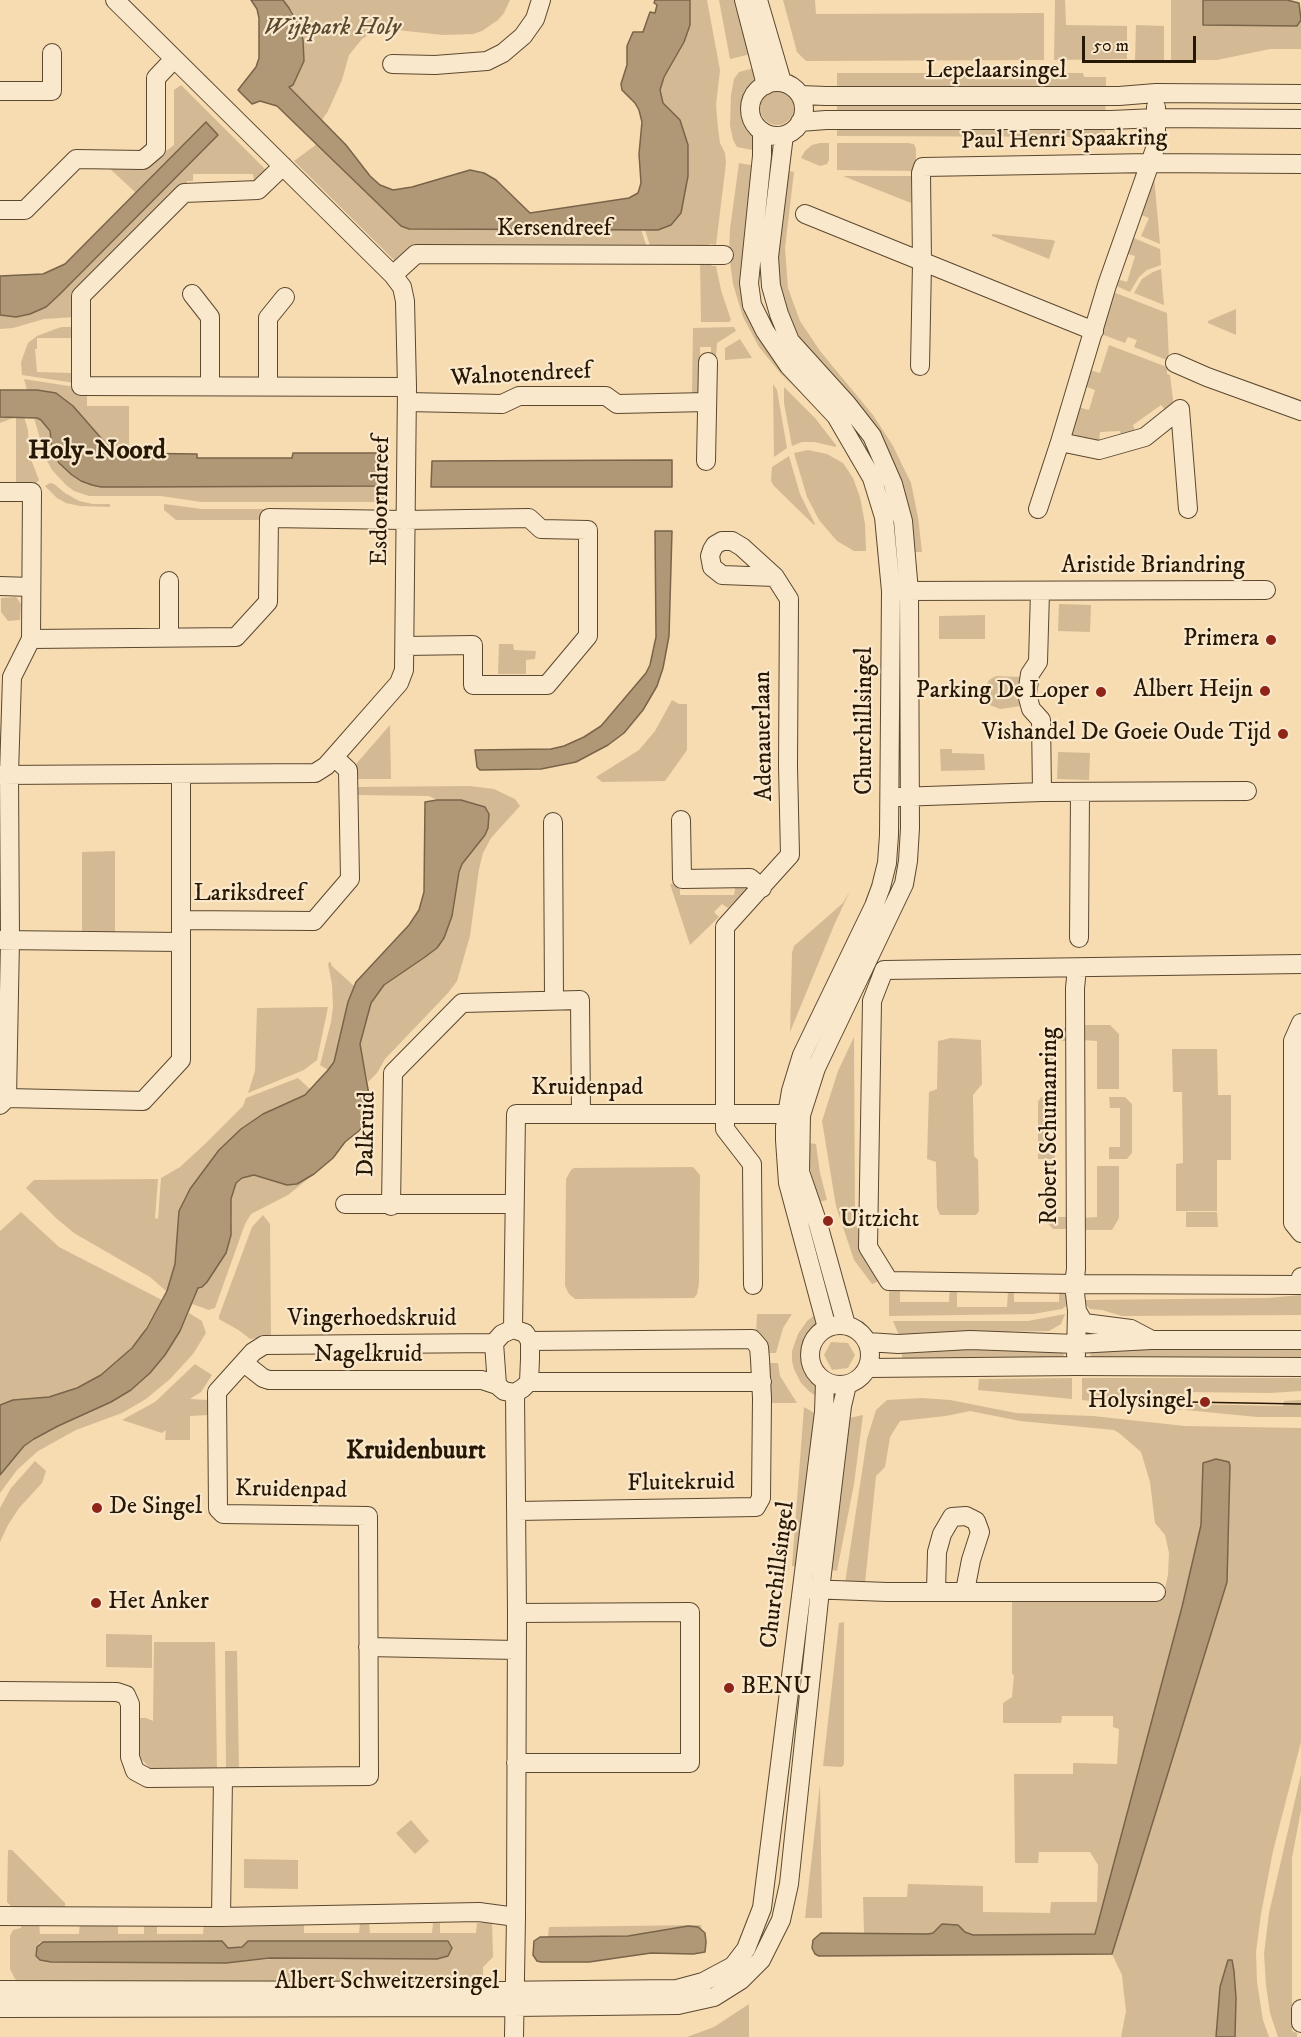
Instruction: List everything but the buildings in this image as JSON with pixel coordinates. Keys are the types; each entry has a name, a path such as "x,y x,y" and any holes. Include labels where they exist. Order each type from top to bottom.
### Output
{"street":[{"name":"Esdoorndreef","path":"4,774 308,774 321,770 334,757 399,684 404,670 407,395 405,301 402,287 393,275 115,0"},
{"path":"392,64 435,65 487,61 503,53 523,36 535,19 540,0"},
{"path":"744,0 774,83"},
{"path":"758,0 774,83"},
{"path":"0,91 52,91 52,53"},
{"path":"0,210 25,210 76,159 143,160 156,149 156,78 174,59"},
{"path":"774,83 792,87 800,95 804,108 800,122 794,130 784,135 772,135 762,131 753,120 751,107 755,94 774,83"},
{"path":"1038,509 1107,285 1156,146 1156,93"},
{"name":"Lepelaarsingel","path":"800,95 1301,94"},
{"name":"Lepelaarsingel","path":"800,122 1156,118 1301,119"},
{"name":"Churchillsingel","path":"762,131 762,156 749,283 752,305 765,331 789,366 836,416 872,478 884,517 900,591 910,796 908,861 904,885 794,1114 785,1140 788,1183 827,1328"},
{"name":"Churchillsingel","path":"784,135 769,256 771,286 779,314 790,342 847,404 872,436 893,484 903,522 887,862 874,906 802,1055 791,1091 800,1172 818,1224 846,1325"},
{"name":"Paul Henri Spaakring","path":"920,366 921,173 923,167 1150,163 1301,164"},
{"name":"Walnotendreef","path":"282,166 258,190 184,193 81,296 81,386 268,386 502,404 519,396 606,396 617,404 707,402"},
{"path":"805,214 1094,331"},
{"name":"Kersendreef","path":"393,275 416,254 724,255"},
{"path":"192,294 210,317 210,386"},
{"path":"268,386 268,318 285,297"},
{"path":"706,461 708,362"},
{"path":"1175,363 1301,411"},
{"path":"1060,442 1100,450 1145,436 1180,410 1188,509"},
{"path":"0,492 32,492 31,639 6,678 4,1102"},
{"path":"31,639 236,637 268,602 269,518 405,520 529,518 541,530 588,530 588,636 547,686 473,685 473,645 405,646"},
{"name":"Adenauerlaan","path":"753,1285 752,1164 725,1128 725,927 790,855 789,599 775,577"},
{"path":"169,581 169,637"},
{"path":"0,586 31,587"},
{"name":"Aristide Briandring","path":"900,591 1266,590"},
{"name":"Aristide Briandring","path":"1040,592 1038,662 1030,674 1027,694 1031,709 1041,720 1042,792"},
{"name":"Lariksdreef","path":"182,920 314,921 350,879 348,770 334,757"},
{"name":"Lariksdreef","path":"4,1102 143,1101 182,1060 181,774"},
{"path":"890,797 1042,792 1247,791"},
{"path":"1079,938 1080,792"},
{"path":"681,820 682,879 750,878 762,888"},
{"path":"553,822 554,999"},
{"name":"Lariksdreef","path":"5,940 182,942"},
{"path":"1301,964 884,970 872,1001 868,1247 889,1281 1301,1285 1301,1277"},
{"name":"Robert Schumanring","path":"1076,1366 1077,1311 1074,1284 1076,1269 1075,988 1077,968"},
{"name":"Dalkruid","path":"391,1206 393,1072 462,1003 580,1000 581,1114"},
{"path":"1301,1023 1293,1041 1293,1223 1301,1233"},
{"name":"Kruidenpad","path":"513,1329 516,1114 794,1114"},
{"path":"345,1204 391,1206 514,1204"},
{"path":"1077,1311 1084,1323 1131,1329 1150,1340"},
{"path":"846,1325 857,1330 868,1342 871,1355 868,1368 860,1379 848,1385 834,1385 825,1382 813,1368 810,1354 819,1333 827,1328 846,1325"},
{"path":"497,1385 494,1343 502,1334 513,1329 525,1333 530,1341 522,1387 517,1510 514,2037"},
{"name":"Fluitekruid","path":"517,1510 756,1507 761,1498 762,1382 759,1347 752,1339 530,1341"},
{"path":"868,1342 898,1344 970,1340 1076,1344 1150,1340 1301,1340"},
{"name":"Vingerhoedskruid","path":"249,1357 264,1345 494,1343"},
{"name":"Kruidenpad","path":"0,1691 117,1692 126,1695 130,1704 130,1757 135,1771 148,1778 369,1776 368,1516 222,1514 218,1509 217,1392 249,1357"},
{"name":"Nagelkruid","path":"249,1357 263,1378 269,1380 482,1380 497,1385 504,1392 522,1387"},
{"path":"868,1368 1301,1367"},
{"path":"522,1387 762,1382"},
{"name":"Churchillsingel","path":"746,1949 762,1908 824,1412 825,1382"},
{"name":"Churchillsingel","path":"761,1960 781,1920 789,1884 820,1590 842,1406 848,1385"},
{"path":"936,1591 937,1552 942,1534 952,1517 966,1516 976,1521 980,1532 964,1591"},
{"path":"801,1589 820,1590"},
{"name":"Churchillsingel","path":"820,1590 1156,1592"},
{"path":"516,1763 690,1763 690,1612 517,1613"},
{"path":"368,1647 516,1650"},
{"path":"779,1774 800,1775"},
{"path":"221,1917 223,1778"},
{"path":"0,1916 221,1917 478,1912 516,1917"},
{"name":"Albert Schweitzersingel","path":"0,2008 514,1999 677,1989 703,1982 733,1966 746,1949"},
{"name":"Albert Schweitzersingel","path":"0,1990 514,1999 678,2005 714,1997 741,1980 761,1960"},
{"path":"1301,2009 1301,2023"}],"green space":[{"name":"Wijkpark Holy","path":"283,0 510,0 498,20 473,34 443,35 388,29 362,39 349,55 342,80 322,120 289,86 300,29"},
{"path":"690,0 707,0 720,70 716,105 720,143 725,153 726,163 716,245 710,244 702,249 651,249 645,230 658,230 680,120 663,103 660,90 664,77 684,42 690,25"},
{"path":"719,0 738,0 751,54 730,59"},
{"path":"783,0 815,0 816,14 1044,13 1044,60 806,61 797,52"},
{"path":"1055,0 1065,0 1066,25 1127,26 1127,59 1054,60"},
{"path":"1171,0 1203,0 1203,25 1296,26 1301,20 1301,49 1270,49 1217,60 1171,60"},
{"path":"1136,25 1164,26 1164,60 1135,60"},
{"path":"754,68 755,80 746,94 743,111 746,123 756,137 758,151 737,147 730,125 734,79 739,72"},
{"path":"837,73 1083,73 1084,77 1106,77 1106,90 837,91"},
{"path":"181,85 267,171 254,182 253,174 193,174 193,181 187,181 187,185 75,317 44,319 13,328 0,329 0,315 23,316 46,307 218,135 205,123 136,193 107,166 147,165 174,145 174,90"},
{"path":"777,91 789,96 794,108 789,120 777,125 765,120 760,108 765,96"},
{"path":"837,100 1106,100 1105,116 837,116"},
{"path":"837,125 1105,125 1105,137 837,136"},
{"path":"829,143 827,164 820,166 801,158 812,145"},
{"path":"837,143 914,144 916,171 837,170"},
{"path":"317,144 401,226 409,229 641,230 648,250 397,263 294,161"},
{"path":"739,163 756,166 748,291 809,395 806,398 781,374 759,347 743,317 733,284 729,254 730,229"},
{"path":"783,170 794,172 785,248 788,288 800,321 820,351 873,415 893,446 911,483 922,552 911,552 896,477 784,318 772,257"},
{"path":"843,176 911,176 911,203"},
{"path":"1154,176 1160,244 1141,236 1149,218 1136,213"},
{"path":"992,234 1055,241 1049,259 992,236"},
{"path":"1129,236 1160,249 1161,265 1147,270 1139,277 1130,292 1114,285 1116,279 1127,282 1135,256 1124,253"},
{"path":"700,258 716,266 731,320 729,322 701,322"},
{"path":"1161,269 1164,305 1134,293 1142,279"},
{"path":"1113,292 1167,313 1169,361 1134,347 1137,340 1128,337 1125,343 1101,334"},
{"path":"1236,309 1236,335 1208,323 1208,321"},
{"path":"61,327 75,327 75,348 71,349 71,338 37,338 37,349 35,349 37,372 71,373 71,363 75,363 75,383 22,375 21,362 28,343 37,336"},
{"path":"734,327 736,331 717,343 716,357 711,357 711,347 700,347 701,394 692,394 693,328"},
{"path":"740,339 752,358 725,360 725,348"},
{"path":"1109,345 1167,367 1174,408 1168,413 1161,405 1133,425 1136,434 1122,440 1120,431 1100,432 1099,442 1070,436 1078,407 1089,410 1095,390 1084,386 1089,370 1100,373"},
{"path":"24,379 75,387 75,393 87,393 87,406 129,406 129,454 108,446 37,390 27,390"},
{"path":"773,384 777,390 787,448 774,457"},
{"path":"784,387 815,418 836,447 814,442 802,442 792,446 784,403"},
{"path":"0,417 16,417 0,423"},
{"path":"16,417 24,417 28,430 29,454 39,480 34,485 16,486"},
{"path":"34,418 41,420 47,426 60,463 81,481 92,485 101,487 381,486 382,453 389,454 389,502 201,502 161,496 89,496 74,491 52,470 46,459"},
{"path":"808,450 827,454 843,463 853,478 860,497 865,524 866,551 854,551 837,541 819,520 807,497 794,453"},
{"path":"789,456 800,494 814,525 771,481 772,467"},
{"path":"50,483 79,501 110,504 110,507 66,503 45,486"},
{"path":"164,504 202,509 265,509 264,513 261,513 261,520 176,520 164,510"},
{"path":"16,597 21,604 20,620 8,621 1,612 1,598"},
{"path":"1059,604 1091,605 1090,632 1058,631"},
{"path":"985,615 985,639 939,639 939,616"},
{"path":"499,644 513,644 514,650 536,651 535,659 526,660 526,674 498,674"},
{"path":"996,676 1021,677 1016,697 1021,706 1000,709 987,704 983,691 989,680"},
{"path":"672,700 679,704 687,704 687,750 665,781 602,782 596,777 639,750 655,731"},
{"path":"390,725 391,779 356,779 356,764"},
{"path":"940,749 952,749 952,753 984,754 985,770 941,771"},
{"path":"1058,752 1090,753 1089,780 1057,779"},
{"path":"469,786 494,789 515,799 520,806 491,838 483,853 470,936 457,981 385,1059 377,1073 368,1082 360,1044 371,1003 384,985 437,948 462,864 485,835 461,800 437,800 429,796 357,795 357,787"},
{"path":"115,851 115,937 82,937 82,852"},
{"path":"680,883 680,895 734,895 736,883 750,886 728,908 722,904 714,912 719,917 690,945 670,884"},
{"path":"850,891 790,1032 794,946 843,903"},
{"path":"330,961 332,966 354,986 334,1062 328,1070 320,1065 333,1007 328,964"},
{"path":"328,1007 317,1060 304,1070 248,1093 255,1071 257,1008"},
{"path":"1081,1025 1110,1025 1119,1034 1119,1089 1097,1089 1097,1041 1081,1040"},
{"path":"1051,1028 1070,1028 1070,1041 1054,1041 1054,1092 1046,1092 1046,1033"},
{"path":"854,1037 855,1223 867,1250 887,1278 872,1284 854,1260 836,1206 822,1121 838,1071"},
{"path":"951,1038 981,1040 982,1084 973,1095 974,1156 978,1160 979,1211 976,1215 940,1215 937,1208 936,1162 927,1159 929,1092 937,1089 938,1041"},
{"path":"1172,1049 1217,1049 1218,1095 1231,1095 1231,1160 1217,1160 1217,1211 1176,1211 1176,1164 1183,1163 1182,1092 1173,1092"},
{"path":"298,1078 311,1090 263,1114 241,1129 219,1150 190,1189 167,1292 150,1277 74,1233 26,1188 34,1180 158,1179 155,1218 158,1219 161,1178 180,1167 206,1143 243,1106 246,1098"},
{"path":"1041,1097 1054,1098 1054,1108 1044,1108 1044,1147 1054,1148 1055,1159 1038,1159 1038,1102"},
{"path":"1109,1097 1125,1097 1132,1104 1132,1153 1127,1159 1109,1159 1109,1147 1120,1147 1120,1108 1110,1108"},
{"path":"808,1143 816,1144 827,1200 818,1202 809,1164"},
{"path":"1046,1166 1054,1166 1054,1217 1070,1217 1070,1229 1053,1229 1046,1221"},
{"path":"1097,1166 1119,1166 1119,1218 1112,1230 1081,1230 1081,1218 1097,1217"},
{"path":"693,1167 700,1175 699,1284 694,1298 575,1299 569,1294 565,1286 566,1179 571,1170 574,1168"},
{"path":"314,1174 288,1195 251,1214 245,1224 215,1308 209,1310 192,1304 198,1288 207,1282 228,1247 232,1219 230,1206 236,1183 242,1178 254,1175 287,1185 297,1184"},
{"path":"21,1212 59,1247 162,1300 139,1339 119,1361 101,1375 65,1393 0,1405 0,1231"},
{"path":"1186,1212 1217,1212 1218,1227 1186,1227"},
{"path":"263,1215 270,1224 271,1337 250,1339 219,1319 219,1316 252,1227"},
{"path":"950,1287 957,1287 957,1307 1007,1307 1008,1291 1014,1291 1014,1302 1059,1302 1059,1291 1063,1291 1066,1296 1066,1306 1062,1309 1033,1314 889,1316 889,1290 900,1291 900,1302 949,1302"},
{"path":"1301,1295 1301,1315 1122,1316 1090,1309 1086,1305 1086,1300 1268,1298"},
{"path":"189,1313 202,1321 206,1333 193,1354 170,1379 146,1399 122,1413 76,1430 38,1451 17,1470 0,1493 0,1475 24,1446 58,1426 111,1402 131,1390 165,1355"},
{"path":"757,1314 792,1314 783,1328 776,1353 766,1353 756,1335"},
{"path":"816,1314 817,1323 806,1341 803,1356 807,1371 817,1386 819,1398 801,1383 792,1361 792,1351 798,1334 807,1321"},
{"path":"1065,1314 1061,1324 1049,1331 948,1333 901,1340 893,1321 1028,1321"},
{"path":"831,1342 848,1343 855,1355 848,1368 832,1370 824,1355"},
{"path":"1301,1347 1301,1362 1092,1359 1090,1354 1100,1348"},
{"path":"1054,1348 1060,1350 1064,1355 1062,1359 902,1363 902,1349"},
{"path":"767,1363 778,1363 780,1376 797,1403 767,1403"},
{"path":"195,1364 212,1375 201,1392 190,1399 208,1400 208,1415 190,1416 190,1440 165,1440 166,1430 162,1433 122,1420 155,1402"},
{"path":"1072,1378 1072,1399 978,1390 979,1379"},
{"path":"1082,1378 1301,1378 1301,1391 1184,1392 1182,1410 1082,1400"},
{"path":"922,1398 950,1400 1016,1413 1093,1416 1185,1426 1301,1428 1301,1742 1273,1851 1256,1952 1257,1982 1263,2020 1269,2037 1235,2037 1234,1971 1232,1961 1228,1960 1220,1987 1216,2037 1121,2037 1126,2011 1122,1975 1112,1954 1227,1582 1229,1462 1203,1517 1182,1607 1095,1935 973,1935 965,1932 958,1925 942,1924 933,1933 928,1934 864,1933 863,1897 907,1897 908,1884 983,1886 983,1912 1050,1913 1051,1902 1097,1902 1098,1865 1090,1852 1039,1852 1038,1863 1015,1863 1014,1774 1073,1774 1073,1763 1117,1764 1119,1729 1113,1727 1113,1716 1062,1716 1061,1723 1003,1723 1003,1703 1012,1697 1014,1675 1012,1674 1012,1599 1163,1597 1168,1575 1169,1553 1165,1535 1155,1523 1150,1482 1141,1452 1119,1433 1114,1430 1020,1421 970,1411 900,1421 890,1437 885,1467 876,1476 865,1583 845,1583 867,1439 876,1410 887,1400"},
{"path":"1301,1400 1301,1417 1257,1417 1186,1410 1187,1404 1283,1406 1284,1401"},
{"path":"804,1407 818,1415 800,1567 792,1566"},
{"path":"863,1415 854,1484 837,1571 827,1569 845,1419"},
{"path":"35,1461 46,1471 42,1483 19,1508 0,1542 0,1508 11,1488"},
{"path":"844,1622 844,1764 842,1767 823,1766 839,1623"},
{"path":"106,1634 152,1635 152,1668 106,1667"},
{"path":"154,1642 215,1642 217,1771 158,1771 151,1769 140,1758 137,1718 153,1721"},
{"path":"225,1651 237,1651 239,1771 226,1771"},
{"path":"1301,1774 1301,1810 1292,1858 1292,2031 1297,2033 1297,2037 1278,2037 1270,2013 1264,1954 1269,1913"},
{"path":"820,1784 822,1918 805,1918"},
{"path":"411,1820 429,1841 415,1854 396,1833"},
{"path":"8,1850 12,1850 65,1903 65,1908 14,1909 7,1902"},
{"path":"244,1859 298,1860 298,1889 244,1888"},
{"path":"80,1921 118,1921 118,1934 144,1934 144,1923 157,1923 157,1934 203,1934 204,1923 304,1923 304,1933 359,1933 360,1923 369,1923 370,1933 432,1933 433,1923 440,1923 440,1933 476,1933 477,1923 492,1922 493,1957 483,1967 483,1986 19,1981 15,1979 10,1969 10,1936 13,1930 21,1928 21,1924 39,1923 40,1934 79,1934","holes":["222,1941 228,1948 242,1947 248,1941 451,1943 226,1963 51,1962 40,1960 39,1943"]},
{"path":"701,1925 702,1930 698,1927 628,1936 548,1937 549,1927"},
{"path":"749,2004 749,2037 687,2037 714,2027"}],"shaded area":[{"path":"251,0 283,0 289,8 300,28 304,61 293,85 289,87 346,145 380,185 393,190 412,187 470,170 484,173 496,180 530,213 629,198 638,193 641,183 639,154 642,122 635,103 622,90 621,84 627,65 627,46 633,32 643,32 650,12 655,13 657,5 654,3 655,0 690,0 690,25 684,42 664,77 660,90 663,103 680,120 688,145 688,176 681,213 671,225 658,230 409,229 401,226 277,106 260,101 252,104 238,90 256,67 259,58 259,18 257,9"},
{"path":"1203,0 1287,0 1299,3 1301,20 1297,26 1203,25"},
{"path":"206,122 218,135 59,295 46,307 30,314 16,317 0,315 0,276 43,274 65,264"},
{"path":"0,390 37,390 56,393 73,406 108,446 124,453 197,454 197,458 292,458 293,453 382,453 381,486 101,487 92,485 72,475 59,463 52,449 50,431 41,420 0,417"},
{"path":"672,460 672,487 431,487 432,461"},
{"path":"655,531 672,531 669,636 657,686 643,710 624,733 608,745 576,762 541,769 480,770 477,767 475,750 551,749 584,737 601,726 646,673 656,637"},
{"path":"461,800 485,807 489,814 488,828 462,864 452,916 444,938 437,948 384,985 371,1003 360,1044 369,1095 367,1119 360,1130 345,1142 333,1158 314,1174 297,1184 287,1185 254,1175 242,1178 236,1183 231,1199 231,1235 226,1253 207,1282 198,1288 180,1331 165,1355 131,1390 111,1402 58,1426 24,1446 0,1475 0,1405 13,1400 49,1397 77,1388 101,1375 132,1348 147,1328 167,1291 175,1264 179,1211 190,1189 219,1150 241,1129 263,1114 305,1095 334,1062 348,1002 356,982 409,925 419,910 424,892 425,802"},
{"path":"1216,1459 1229,1462 1230,1466 1227,1582 1112,1954 819,1956 815,1954 812,1948 813,1940 821,1933 928,1934 933,1933 942,1924 958,1925 965,1932 973,1935 1095,1934 1182,1607 1201,1525 1203,1463"},
{"path":"688,1926 698,1927 705,1933 705,1952 651,1953 589,1962 541,1962 537,1961 533,1955 534,1941 540,1937 628,1936"},
{"path":"222,1941 228,1948 242,1947 248,1941 448,1941 452,1948 448,1956 437,1959 270,1958 226,1963 51,1962 40,1960 36,1956 37,1947 43,1942"},
{"path":"1228,1960 1232,1960 1234,1971 1235,2037 1216,2037 1220,1987"}],"tram line":[{"path":"1189,1402 1301,1404"}],"place":[{"name":"Primera","path":"1271,640"},
{"name":"Albert Heijn","path":"1265,691"},
{"name":"Parking De Loper","path":"1101,692"},
{"name":"Vishandel De Goeie Oude Tijd","path":"1283,734"},
{"name":"Uitzicht","path":"828,1221"},
{"name":"Holysingel","path":"1205,1402"},
{"name":"De Singel","path":"97,1508"},
{"name":"Het Anker","path":"96,1603"},
{"name":"BENU","path":"729,1688"}],"district":[{"name":"Holy-Noord","path":"97,452"},
{"name":"Kruidenbuurt","path":"416,1453"}]}
